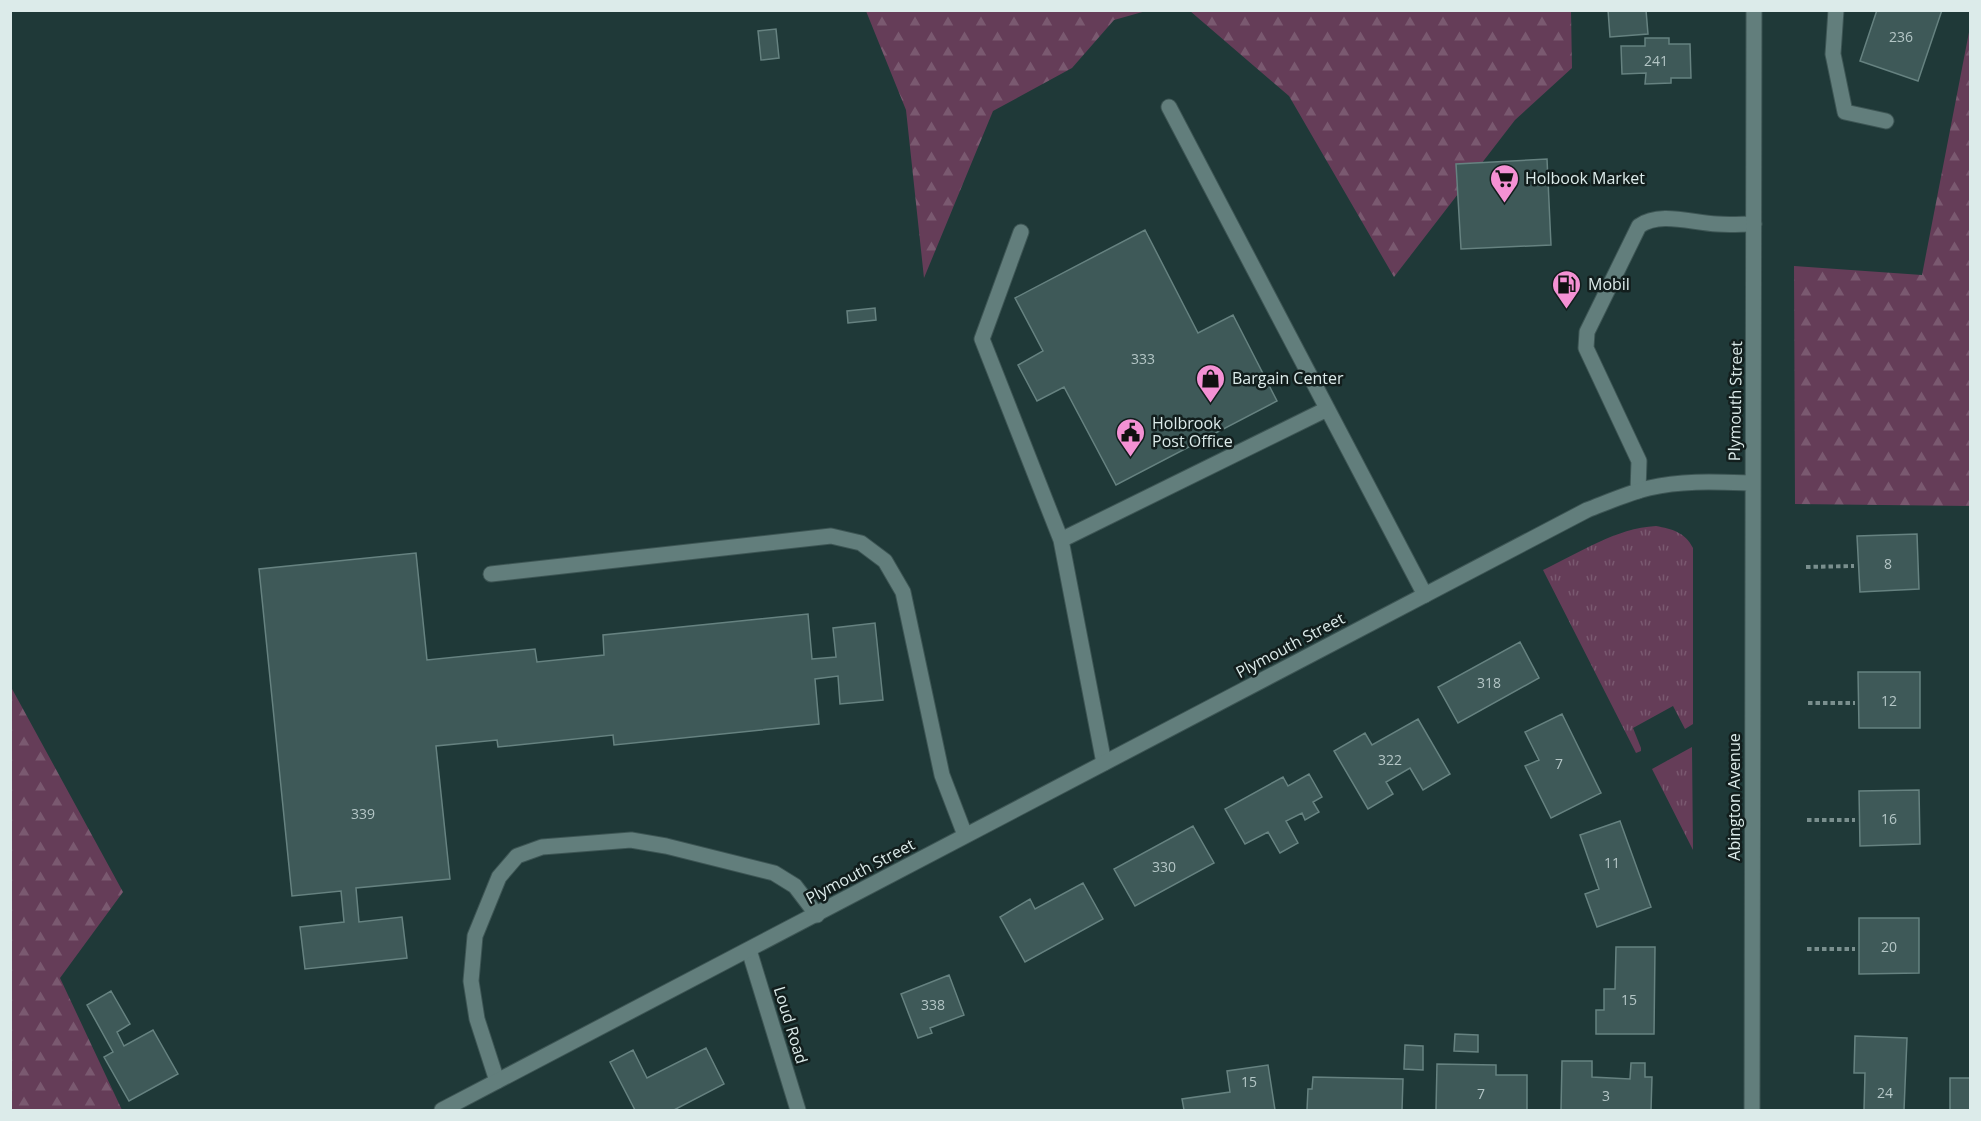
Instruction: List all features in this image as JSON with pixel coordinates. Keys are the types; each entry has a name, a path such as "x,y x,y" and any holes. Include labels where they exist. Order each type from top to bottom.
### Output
{"street":[{"name":"Plymouth Street","path":"442,1110 1587,510 1638,491 1694,482 1752,483 1754,10"},
{"path":"1836,10 1833,54 1845,112 1886,121"},
{"path":"1169,107 1425,595"},
{"path":"1638,491 1639,461 1586,348 1587,332 1639,226 1648,220 1659,218 1717,224 1754,224"},
{"path":"1022,232 982,339 1061,540 1104,763"},
{"path":"1061,540 1327,409"},
{"name":"Abington Avenue","path":"1752,483 1752,1110"},
{"path":"491,574 831,536 861,543 885,561 903,592 942,775 965,836"},
{"path":"497,1081 477,1019 471,981 475,936 499,877 517,856 542,847 631,840 666,846 774,873 795,886 817,915"},
{"name":"Loud Road","path":"749,950 798,1110"}],"path":[{"path":"1806,567 1854,566"},
{"path":"1808,704 1855,703"},
{"path":"1808,820 1855,820"},
{"path":"1808,949 1855,949"}],"green space":[{"path":"866,11 1146,11 1114,20 1072,68 993,111 924,278 906,110"},
{"path":"1190,11 1571,11 1572,68 1515,120 1394,277 1289,96"},
{"path":"1970,27 1970,506 1795,504 1794,266 1922,275"},
{"path":"1656,526 1678,532 1693,548 1693,724 1685,729 1673,706 1633,728 1641,748 1641,751 1636,753 1543,570 1612,536"},
{"path":"11,687 123,892 60,978 122,1110 11,1110"},
{"path":"1692,747 1693,850 1652,769"}],"building":[{"path":"1608,10 1646,10 1648,34 1610,37"},
{"path":"1877,10 1942,10 1918,81 1860,61"},
{"path":"776,29 779,58 761,60 758,31"},
{"path":"1645,38 1669,38 1669,44 1690,44 1691,78 1671,78 1671,83 1645,84 1646,73 1622,74 1621,46 1645,46"},
{"name":"Holbook Market","path":"1547,159 1551,245 1461,249 1456,164"},
{"path":"1145,230 1198,333 1233,315 1277,401 1116,485 1064,387 1037,401 1018,365 1043,351 1015,298"},
{"path":"875,308 876,320 848,323 847,311"},
{"path":"1917,534 1919,589 1860,592 1857,536"},
{"path":"416,553 427,660 535,649 537,662 604,655 603,635 808,614 812,659 836,657 833,628 875,623 883,700 840,704 838,676 815,679 819,724 614,745 613,735 498,747 497,740 436,746 450,879 356,888 359,922 402,917 407,958 305,969 300,927 344,922 341,891 292,896 259,569"},
{"path":"1520,642 1539,678 1458,723 1438,687"},
{"path":"1858,672 1920,672 1920,728 1859,728"},
{"path":"1562,714 1601,793 1551,818 1525,766 1539,760 1525,732"},
{"path":"1418,719 1450,774 1423,790 1410,768 1386,782 1393,794 1368,809 1334,751 1365,733 1372,745"},
{"path":"1309,774 1322,797 1313,802 1319,812 1305,820 1302,813 1286,821 1298,843 1280,853 1268,832 1245,844 1225,809 1283,777 1288,786"},
{"path":"1919,790 1920,844 1860,846 1859,791"},
{"path":"1620,821 1651,907 1597,927 1585,894 1599,889 1580,835"},
{"path":"1193,826 1214,863 1135,906 1114,869"},
{"path":"1083,883 1103,919 1025,962 1000,917 1030,899 1035,909"},
{"path":"1859,918 1919,918 1919,973 1859,974"},
{"path":"1616,947 1655,947 1654,1034 1596,1034 1596,1010 1604,1010 1604,989 1615,989"},
{"path":"949,975 964,1015 930,1028 932,1033 918,1038 901,994"},
{"path":"111,991 130,1024 117,1032 124,1046 153,1030 178,1074 129,1101 104,1057 113,1052 87,1005"},
{"path":"1455,1034 1478,1035 1478,1052 1454,1051"},
{"path":"1855,1036 1907,1038 1904,1110 1864,1110 1865,1073 1854,1073"},
{"path":"1405,1045 1423,1046 1423,1070 1404,1069"},
{"path":"706,1048 724,1084 674,1110 635,1110 610,1062 633,1050 647,1078"},
{"path":"1562,1061 1592,1061 1592,1077 1630,1079 1631,1063 1645,1063 1645,1077 1652,1077 1651,1110 1561,1110"},
{"path":"1437,1064 1496,1065 1496,1075 1527,1075 1527,1110 1436,1110"},
{"path":"1268,1065 1275,1110 1184,1110 1182,1099 1230,1092 1227,1071"},
{"path":"1313,1077 1403,1079 1402,1110 1307,1110 1308,1089 1312,1089"},
{"path":"1950,1078 1970,1078 1970,1110 1950,1110"}],"place":[{"name":"Holbook Market","path":"1504,204"},
{"name":"Mobil","path":"1567,310"},
{"name":"Bargain Center","path":"1211,404"},
{"name":"Holbrook Post Office","path":"1131,458"}]}
